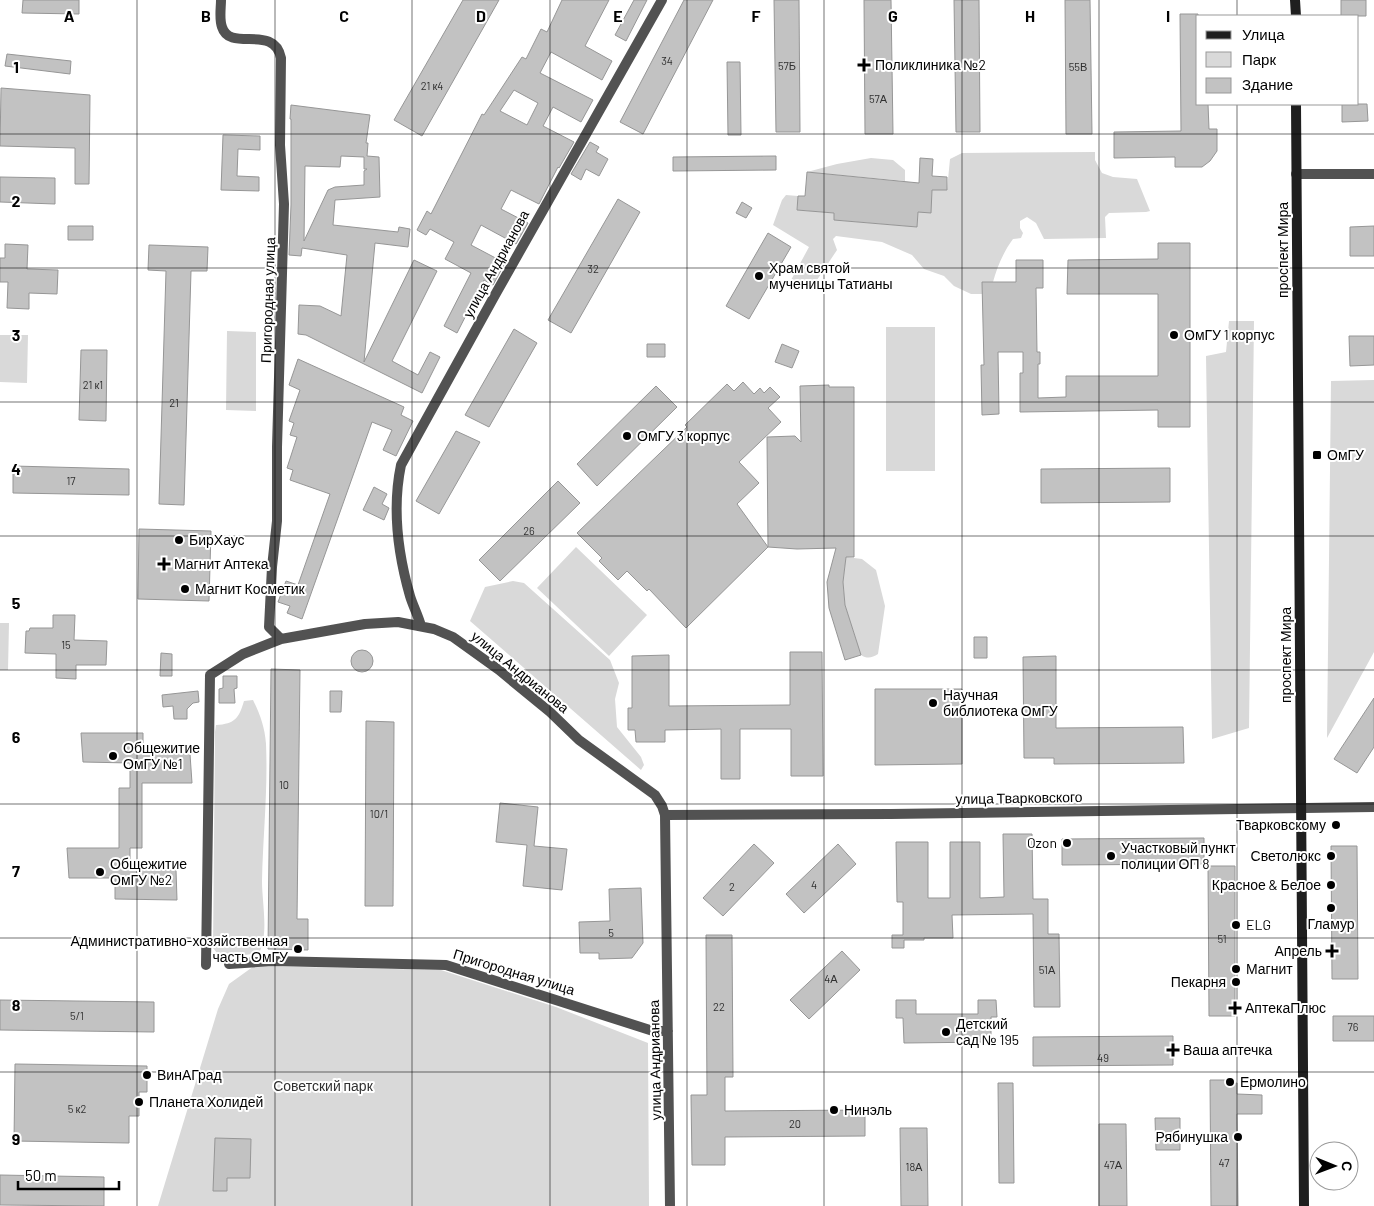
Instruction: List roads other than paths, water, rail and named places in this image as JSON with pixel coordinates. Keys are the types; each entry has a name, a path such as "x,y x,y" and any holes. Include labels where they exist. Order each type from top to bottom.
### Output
{"main road":[{"path":"1296,0 1296,15"},
{"name":"проспект Мира","path":"1296,105 1304,1206"}],"street":[{"name":"Пригородная улица","path":"220,0 222,28 227,35 235,38 274,42 279,49 281,58 280,145 284,204 277,447 277,521 269,627 281,639"},
{"name":"улица Андрианова","path":"662,0 494,295 401,465 396,487 397,528 403,568 410,598 421,626 453,637 500,670 550,712 579,740 655,795 662,806 665,815 670,1206"},
{"path":"1296,174 1374,174"},
{"path":"206,965 210,675 244,654 281,639 365,624 398,622 421,626"},
{"name":"улица Тварковского","path":"665,815 1374,807"},
{"name":"Пригородная улица","path":"229,964 272,960 446,965 653,1031 668,1031"}],"place":[{"name":"Поликлиника №2","path":"864,65"},
{"name":"Храм святой мученицы Татианы","path":"759,276"},
{"name":"ОмГУ 1 корпус","path":"1174,335"},
{"name":"ОмГУ 3 корпус","path":"627,436"},
{"name":"ОмГУ","path":"1317,455"},
{"name":"БирХаус","path":"179,540"},
{"name":"Магнит Аптека","path":"164,564"},
{"name":"Магнит Косметик","path":"185,589"},
{"name":"Научная библиотека ОмГУ","path":"933,703"},
{"name":"Общежитие ОмГУ №1","path":"113,756"},
{"name":"Тварковскому","path":"1336,825"},
{"name":"Ozon","path":"1067,843"},
{"name":"Участковый пункт полиции ОП 8","path":"1111,856"},
{"name":"Светолюкс","path":"1331,856"},
{"name":"Общежитие ОмГУ №2","path":"100,872"},
{"name":"Красное & Белое","path":"1331,885"},
{"name":"Гламур","path":"1331,908"},
{"name":"ELG","path":"1236,925"},
{"name":"Административно-хозяйственная часть ОмГУ","path":"298,949"},
{"name":"Апрель","path":"1332,951"},
{"name":"Магнит","path":"1236,969"},
{"name":"Пекарня","path":"1236,982"},
{"name":"АптекаПлюс","path":"1235,1008"},
{"name":"Детский сад № 195","path":"946,1032"},
{"name":"Ваша аптечка","path":"1173,1050"},
{"name":"ВинАГрад","path":"147,1075"},
{"name":"Ермолино","path":"1230,1082"},
{"name":"Планета Холидей","path":"139,1102"},
{"name":"Нинэль","path":"834,1110"},
{"name":"Рябинушка","path":"1238,1137"}],"park label":[{"name":"Советский парк","path":"323,1086"}]}
